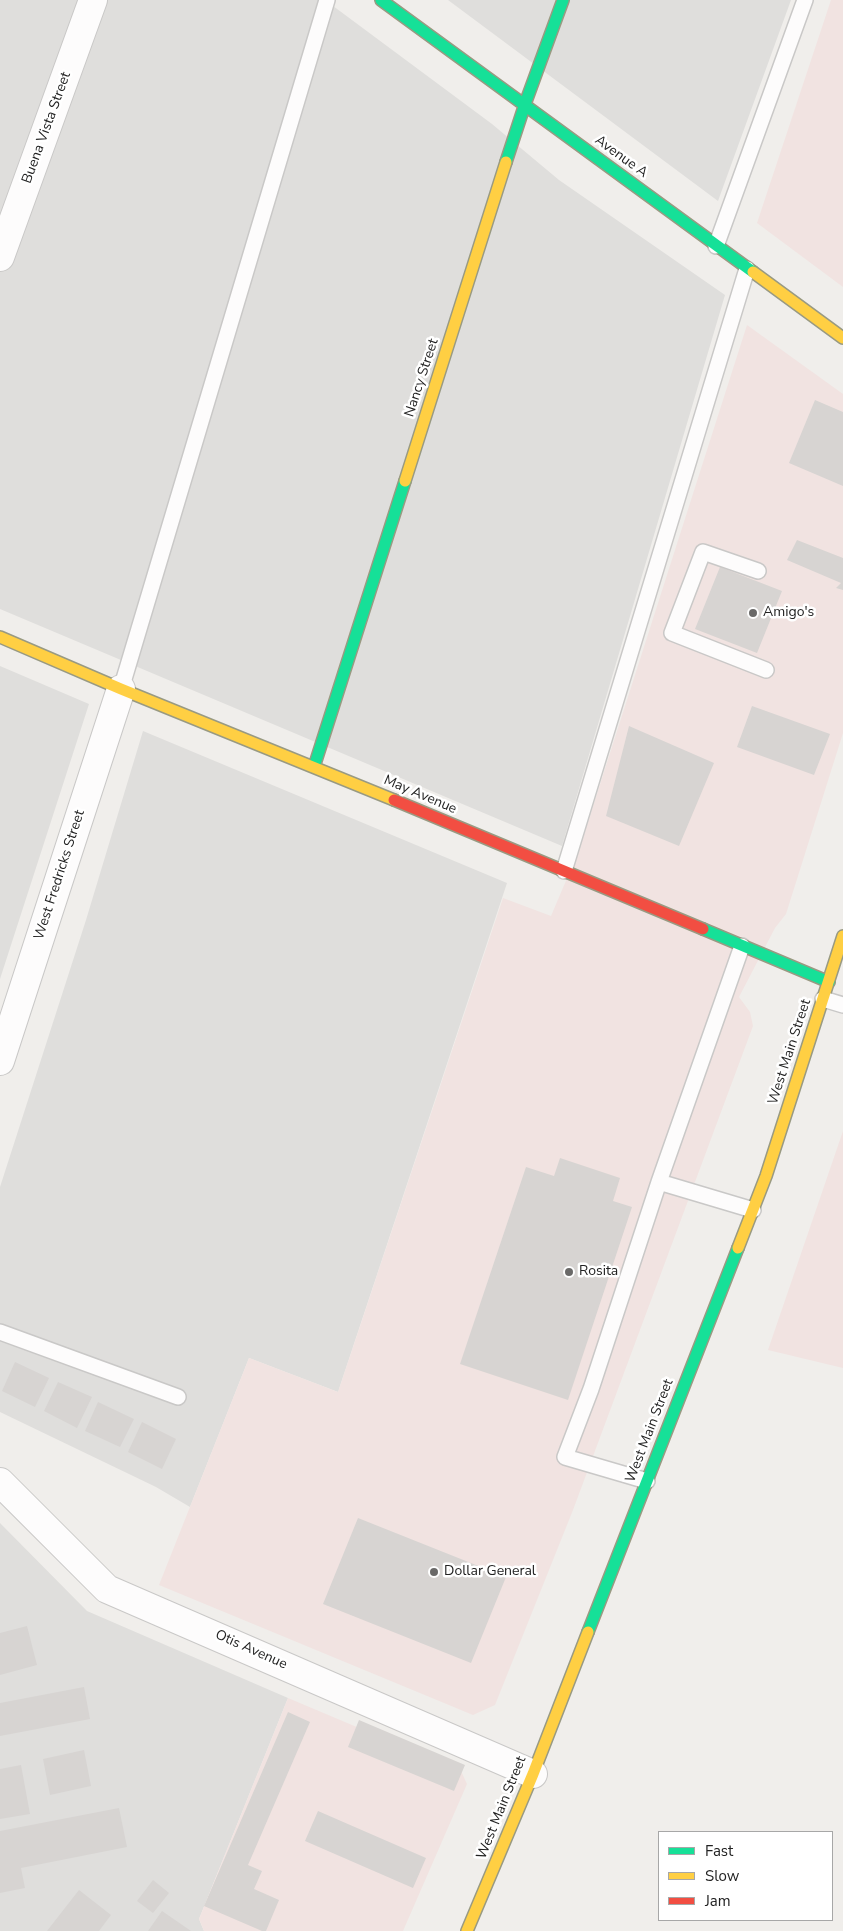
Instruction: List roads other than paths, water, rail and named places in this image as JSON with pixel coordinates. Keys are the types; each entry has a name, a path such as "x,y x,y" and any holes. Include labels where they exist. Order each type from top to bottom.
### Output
{"street":[{"name":"Buena Vista Street","path":"0,257 93,0"},
{"name":"Avenue A","path":"381,0 843,338"},
{"name":"Nancy Street","path":"314,767 525,104 563,0"},
{"name":"May Avenue","path":"0,636 121,689 314,767 829,982"},
{"name":"West Fredricks Street","path":"0,1061 121,689"},
{"name":"West Main Street","path":"467,1931 533,1774 766,1176 843,936"},
{"name":"Otis Avenue","path":"0,1482 107,1589 533,1774"}],"lane":[{"path":"121,689 327,0"},
{"path":"716,246 805,0"},
{"path":"564,872 748,269"},
{"path":"758,571 703,552 672,633 766,670"},
{"path":"647,1481 565,1457 591,1389 659,1182 742,946"},
{"path":"823,999 843,1005"},
{"path":"659,1182 753,1210"},
{"path":"0,1332 178,1397"}],"place":[{"name":"Amigo's","path":"753,613"},
{"name":"Rosita","path":"569,1272"},
{"name":"Dollar General","path":"434,1572"}]}
